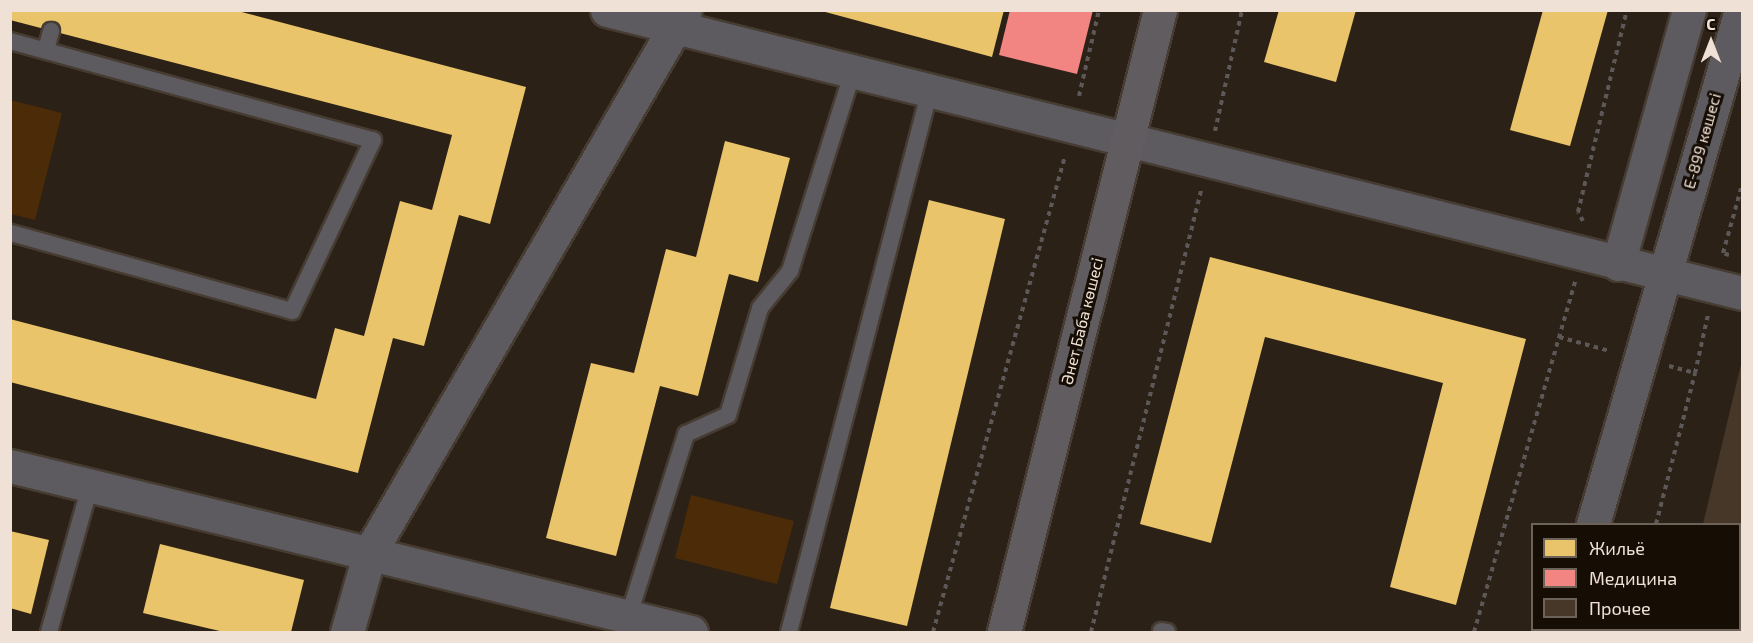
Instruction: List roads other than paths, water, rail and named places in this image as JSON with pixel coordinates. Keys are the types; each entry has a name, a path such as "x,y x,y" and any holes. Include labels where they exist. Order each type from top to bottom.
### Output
{"street":[{"path":"608,10 680,18 853,70 930,90 1618,264 1665,271 1728,289"},
{"name":"Әнет Баба көшесі","path":"1004,633 1160,10"},
{"path":"1618,264 1689,10"},
{"name":"Е-899 көшесі","path":"1594,523 1741,10"},
{"path":"347,633 370,552 680,18"},
{"path":"10,466 629,615 691,633"}],"lane":[{"path":"46,50 51,31"},
{"path":"10,41 373,140 292,311 10,233"},
{"path":"629,615 686,434 728,416 760,308 790,271 853,70"},
{"path":"789,633 930,90"},
{"path":"49,633 90,486"}]}
